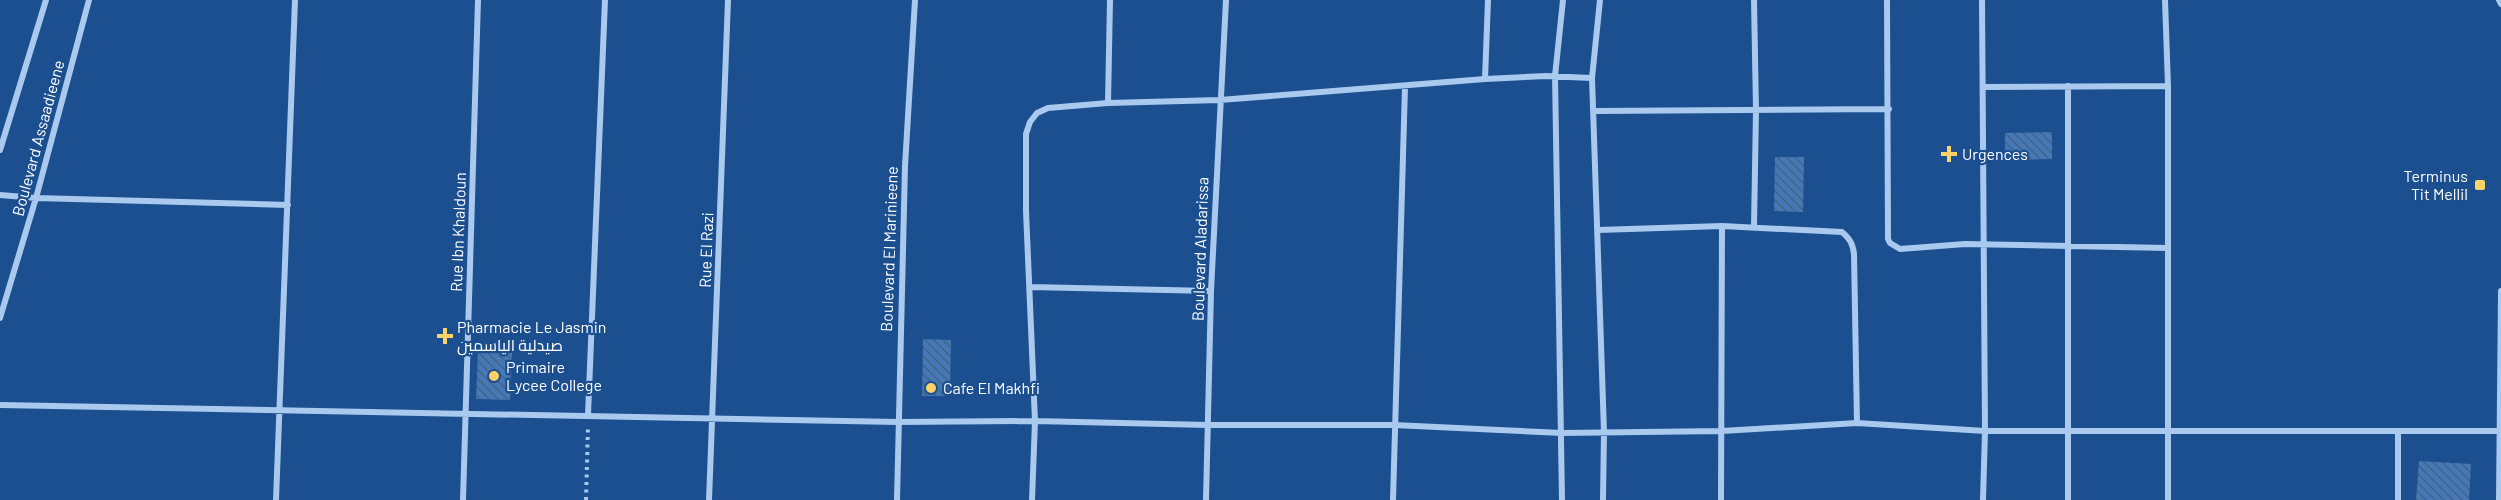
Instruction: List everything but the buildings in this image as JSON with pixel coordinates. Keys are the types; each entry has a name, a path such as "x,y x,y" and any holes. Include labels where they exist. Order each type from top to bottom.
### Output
{"street":[{"name":"Boulevard Assaadieene","path":"0,150 46,0"},
{"name":"Boulevard Assaadieene","path":"0,318 36,198 89,0"},
{"path":"276,500 295,0"},
{"name":"Rue Ibn Khaldoun","path":"463,500 478,0"},
{"path":"588,415 604,0"},
{"name":"Rue El Razi","path":"710,500 728,0"},
{"name":"Boulevard El Marinieene","path":"897,500 905,166 915,0"},
{"path":"1108,104 1110,0"},
{"name":"Boulevard Aladarissa","path":"1206,500 1211,291 1226,0"},
{"path":"1485,79 1488,0"},
{"path":"1562,500 1555,76 1563,0"},
{"path":"1600,0 1592,78 1595,111 1604,500"},
{"path":"1754,0 1756,110 1754,226"},
{"path":"1887,0 1888,239 1890,243 1900,249 1984,244 2168,248"},
{"path":"1982,0 1985,431 1983,500"},
{"path":"2165,0 2168,86 2168,500"},
{"path":"1032,500 1035,421 1026,211 1026,134 1030,122 1037,113 1048,108 1220,100 1485,79 1555,76 1592,78"},
{"path":"2068,86 2070,432 2068,500"},
{"path":"1983,87 2168,86"},
{"path":"1393,500 1405,87"},
{"path":"1595,111 1889,109"},
{"path":"0,195 288,205"},
{"path":"1721,500 1722,226"},
{"path":"1598,230 1754,226 1842,232 1851,240 1854,254 1857,423"},
{"path":"1030,287 1211,291"},
{"path":"2499,500 2501,291"},
{"path":"0,405 898,422 1035,421 1208,425 1394,425 1562,433 1722,431 1857,423 1985,431 2500,431"},
{"path":"2398,432 2398,500"}],"path":[{"path":"586,500 588,415"}],"place":[{"name":"Urgences","path":"1949,154"},
{"name":"Terminus Tit Mellil","path":"2480,185"},
{"name":"Pharmacie Le Jasmin صيدلية الياسمين","path":"445,336"},
{"name":"Primaire Lycee College","path":"494,376"},
{"name":"Cafe El Makhfi","path":"931,388"}]}
